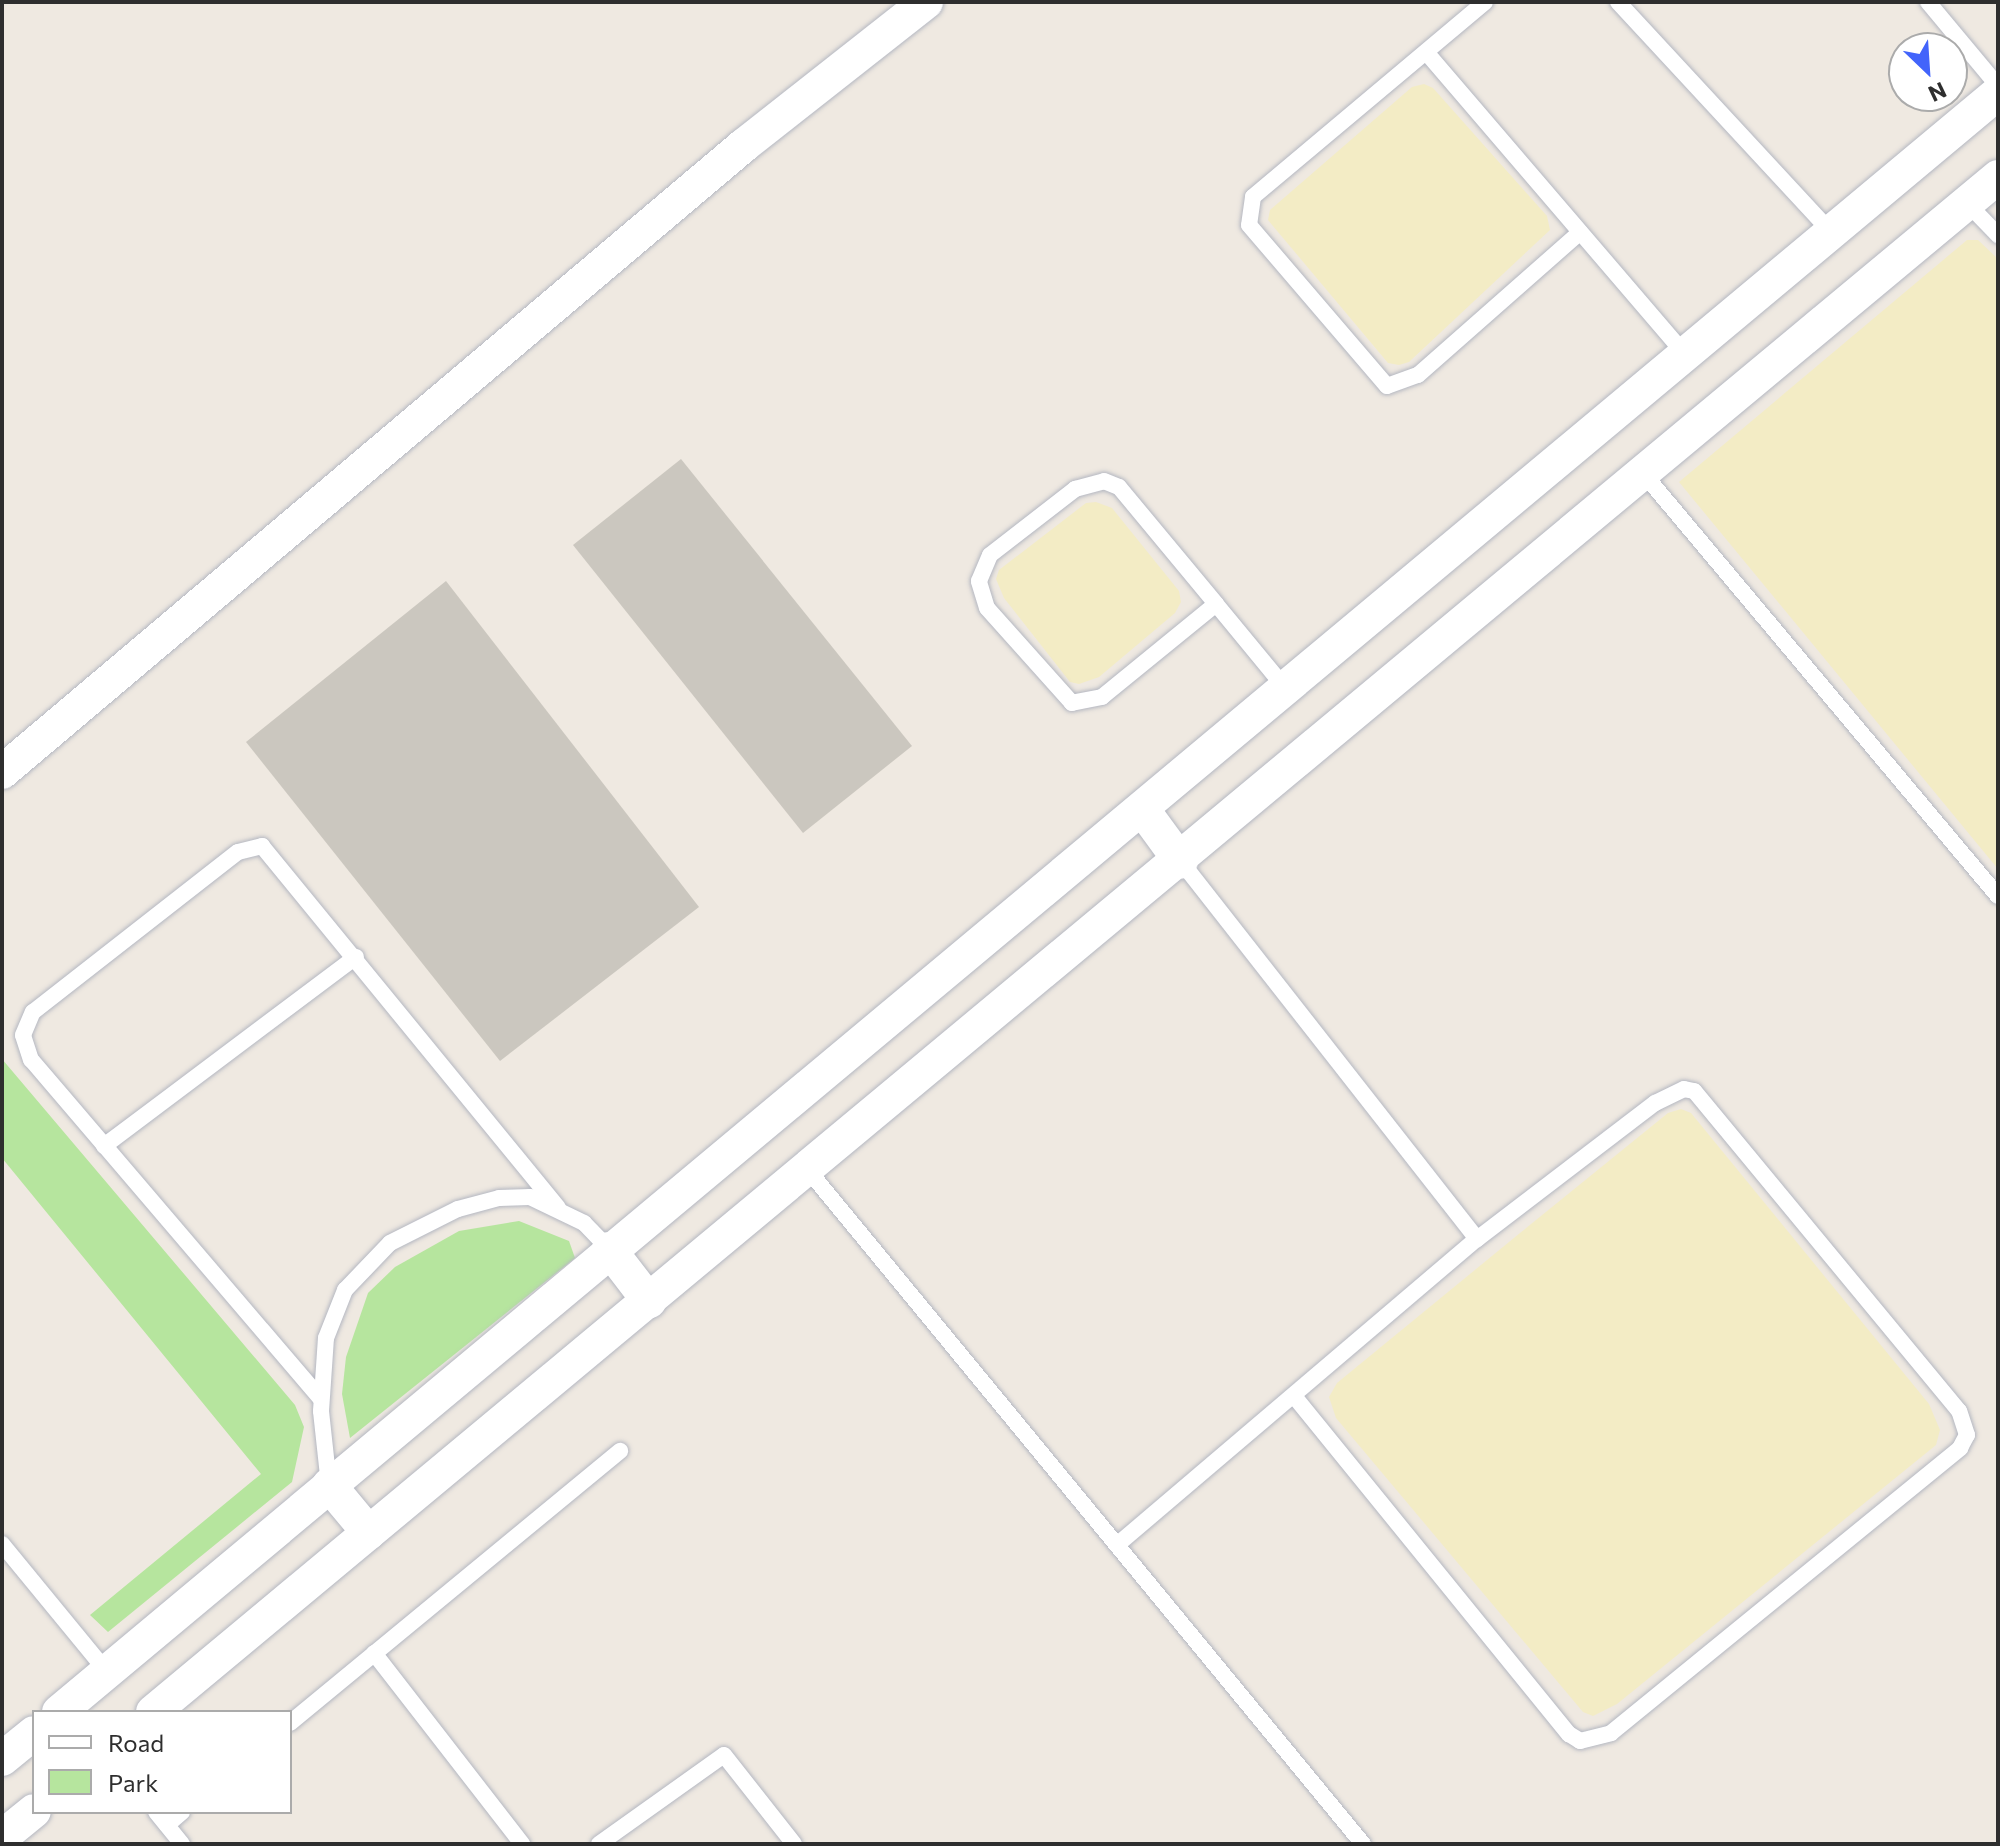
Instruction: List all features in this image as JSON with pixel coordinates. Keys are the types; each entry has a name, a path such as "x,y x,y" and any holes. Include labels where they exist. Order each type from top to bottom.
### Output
{"street":[{"path":"2,772 743,146 926,2"},
{"path":"63,1710 99,1690 329,1485 609,1249 1143,810 1998,93"},
{"path":"155,1710 1181,862 1998,177"},
{"path":"1143,810 1181,862"},
{"path":"609,1249 649,1301"},
{"path":"329,1485 369,1533"},
{"path":"2,1759 32,1735"},
{"path":"2,1837 32,1813"}],"lane":[{"path":"1485,2 1248,205 1255,238 1368,369 1387,386 1406,383 1580,232"},
{"path":"1618,2 1832,233"},
{"path":"1928,2 1998,86"},
{"path":"1426,52 1686,355"},
{"path":"1967,203 1998,235"},
{"path":"1643,473 1998,896"},
{"path":"1216,604 1102,697 1072,703 987,608 979,581 990,555 1075,489 1104,481 1119,487 1216,604 1287,690"},
{"path":"321,1399 31,1060 24,1049 25,1026 33,1012 238,852 262,846 270,851 558,1207"},
{"path":"1181,862 1477,1239"},
{"path":"104,1146 356,957"},
{"path":"1117,1545 1477,1239 1655,1103 1684,1089 1694,1091 1959,1411 1967,1435 1960,1448 1611,1733 1580,1741 1569,1734 1294,1396"},
{"path":"808,1170 1363,1844"},
{"path":"329,1485 321,1367 333,1314 365,1265 390,1243 458,1209 499,1198 530,1197 558,1207 584,1223 609,1249"},
{"path":"292,1721 620,1451"},
{"path":"2,1544 99,1690"},
{"path":"374,1653 522,1844"},
{"path":"599,1844 724,1755 794,1844"},
{"path":"162,1818 182,1844"}],"green space":[{"path":"2,1059 295,1405 304,1427 292,1482 108,1632 90,1615 261,1474 2,1158"},
{"path":"519,1221 569,1241 575,1258 350,1438 342,1394 346,1357 368,1293 395,1267 459,1231"}],"sand":[{"path":"1424,84 1433,88 1547,216 1550,230 1409,362 1399,365 1388,363 1268,220 1270,210 1412,87"},
{"path":"1967,240 1978,240 1998,259 1998,869 1679,482"},
{"path":"1096,502 1112,508 1179,591 1181,602 1175,613 1099,677 1079,684 1070,682 1004,598 996,579 999,570 1086,503"},
{"path":"1681,1109 1691,1113 1929,1404 1940,1430 1936,1445 1617,1704 1593,1716 1583,1712 1336,1418 1329,1397 1337,1383 1520,1233 1668,1113"}],"building":[{"path":"681,459 912,746 803,833 573,545"},
{"path":"446,581 699,907 500,1061 246,742"}]}
